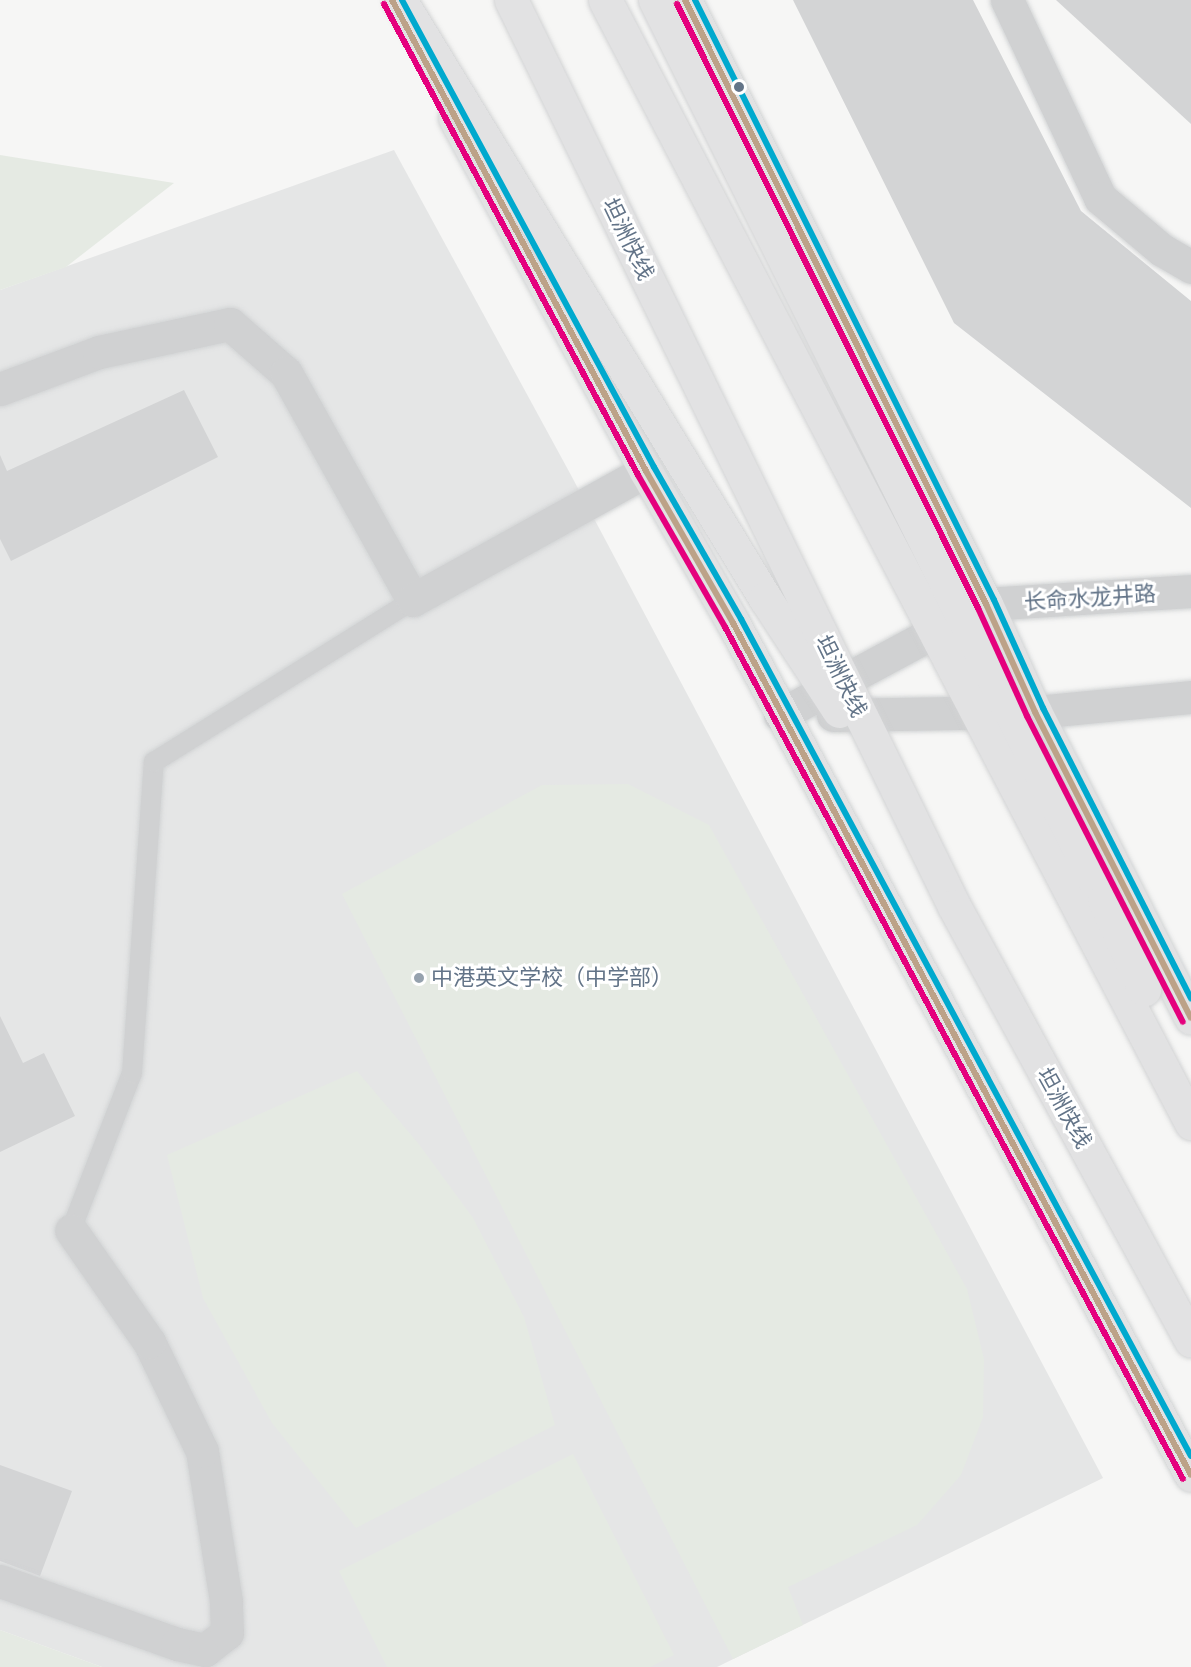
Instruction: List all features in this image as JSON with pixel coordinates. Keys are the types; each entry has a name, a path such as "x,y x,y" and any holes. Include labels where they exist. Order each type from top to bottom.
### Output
{"main road":[{"path":"392,0 646,471 733,623 780,715 1191,1475"},
{"path":"400,0 631,373 765,598 915,826"},
{"name":"坦洲快线","path":"511,0 954,906 1191,1341"},
{"path":"605,0 1191,1123"},
{"path":"655,0 1104,900 1191,1091"},
{"path":"685,0 986,604 1035,712 1191,1018"}],"street":[{"path":"1007,0 1100,198 1162,250 1191,267"},
{"path":"0,389 99,352 230,324 286,373 412,600 646,471"},
{"name":"长命水龙井路","path":"780,715 986,604 1191,591"},
{"path":"780,715 1035,712 1191,697"},
{"path":"0,1581 177,1644 205,1650 227,1634 226,1601 202,1451 149,1342 70,1230"}],"lane":[{"path":"70,1230 132,1073 154,762 412,600"}],"shaded area":[{"name":"中港英文学校（中学部）","path":"394,150 572,477 1103,1478 717,1667 102,1667 0,1630 0,290"},
{"path":"0,155 174,183 66,267 0,290"},
{"path":"628,784 709,825 967,1289 984,1359 983,1417 961,1475 917,1525 788,1587 803,1625 733,1659 342,894 542,785"},
{"path":"357,1071 418,1143 473,1218 524,1317 555,1425 356,1528 272,1423 203,1298 167,1155"},
{"path":"573,1454 674,1655 650,1667 387,1667 339,1571"},
{"path":"0,1630 102,1667 0,1667"}],"building":[{"path":"793,0 973,0 1081,211 1191,301 1191,508 954,323"},
{"path":"1056,0 1191,0 1191,124"},
{"path":"184,390 218,457 11,561 0,539 0,455 7,471"},
{"path":"0,1016 23,1063 44,1053 75,1116 0,1152"},
{"path":"0,1465 72,1491 40,1576 0,1561"}],"transit line":[{"path":"392,0 646,471 733,623 1191,1475"},
{"path":"402,0 654,467 741,619 1191,1456"},
{"path":"685,0 986,604 1035,712 1191,1018"},
{"path":"695,0 994,600 1043,708 1191,998"},
{"path":"384,4 638,475 725,627 1183,1479"},
{"path":"677,4 978,608 1027,716 1183,1022"}],"place":[{"name":"中港英文学校（中学部）","path":"419,978"}]}
